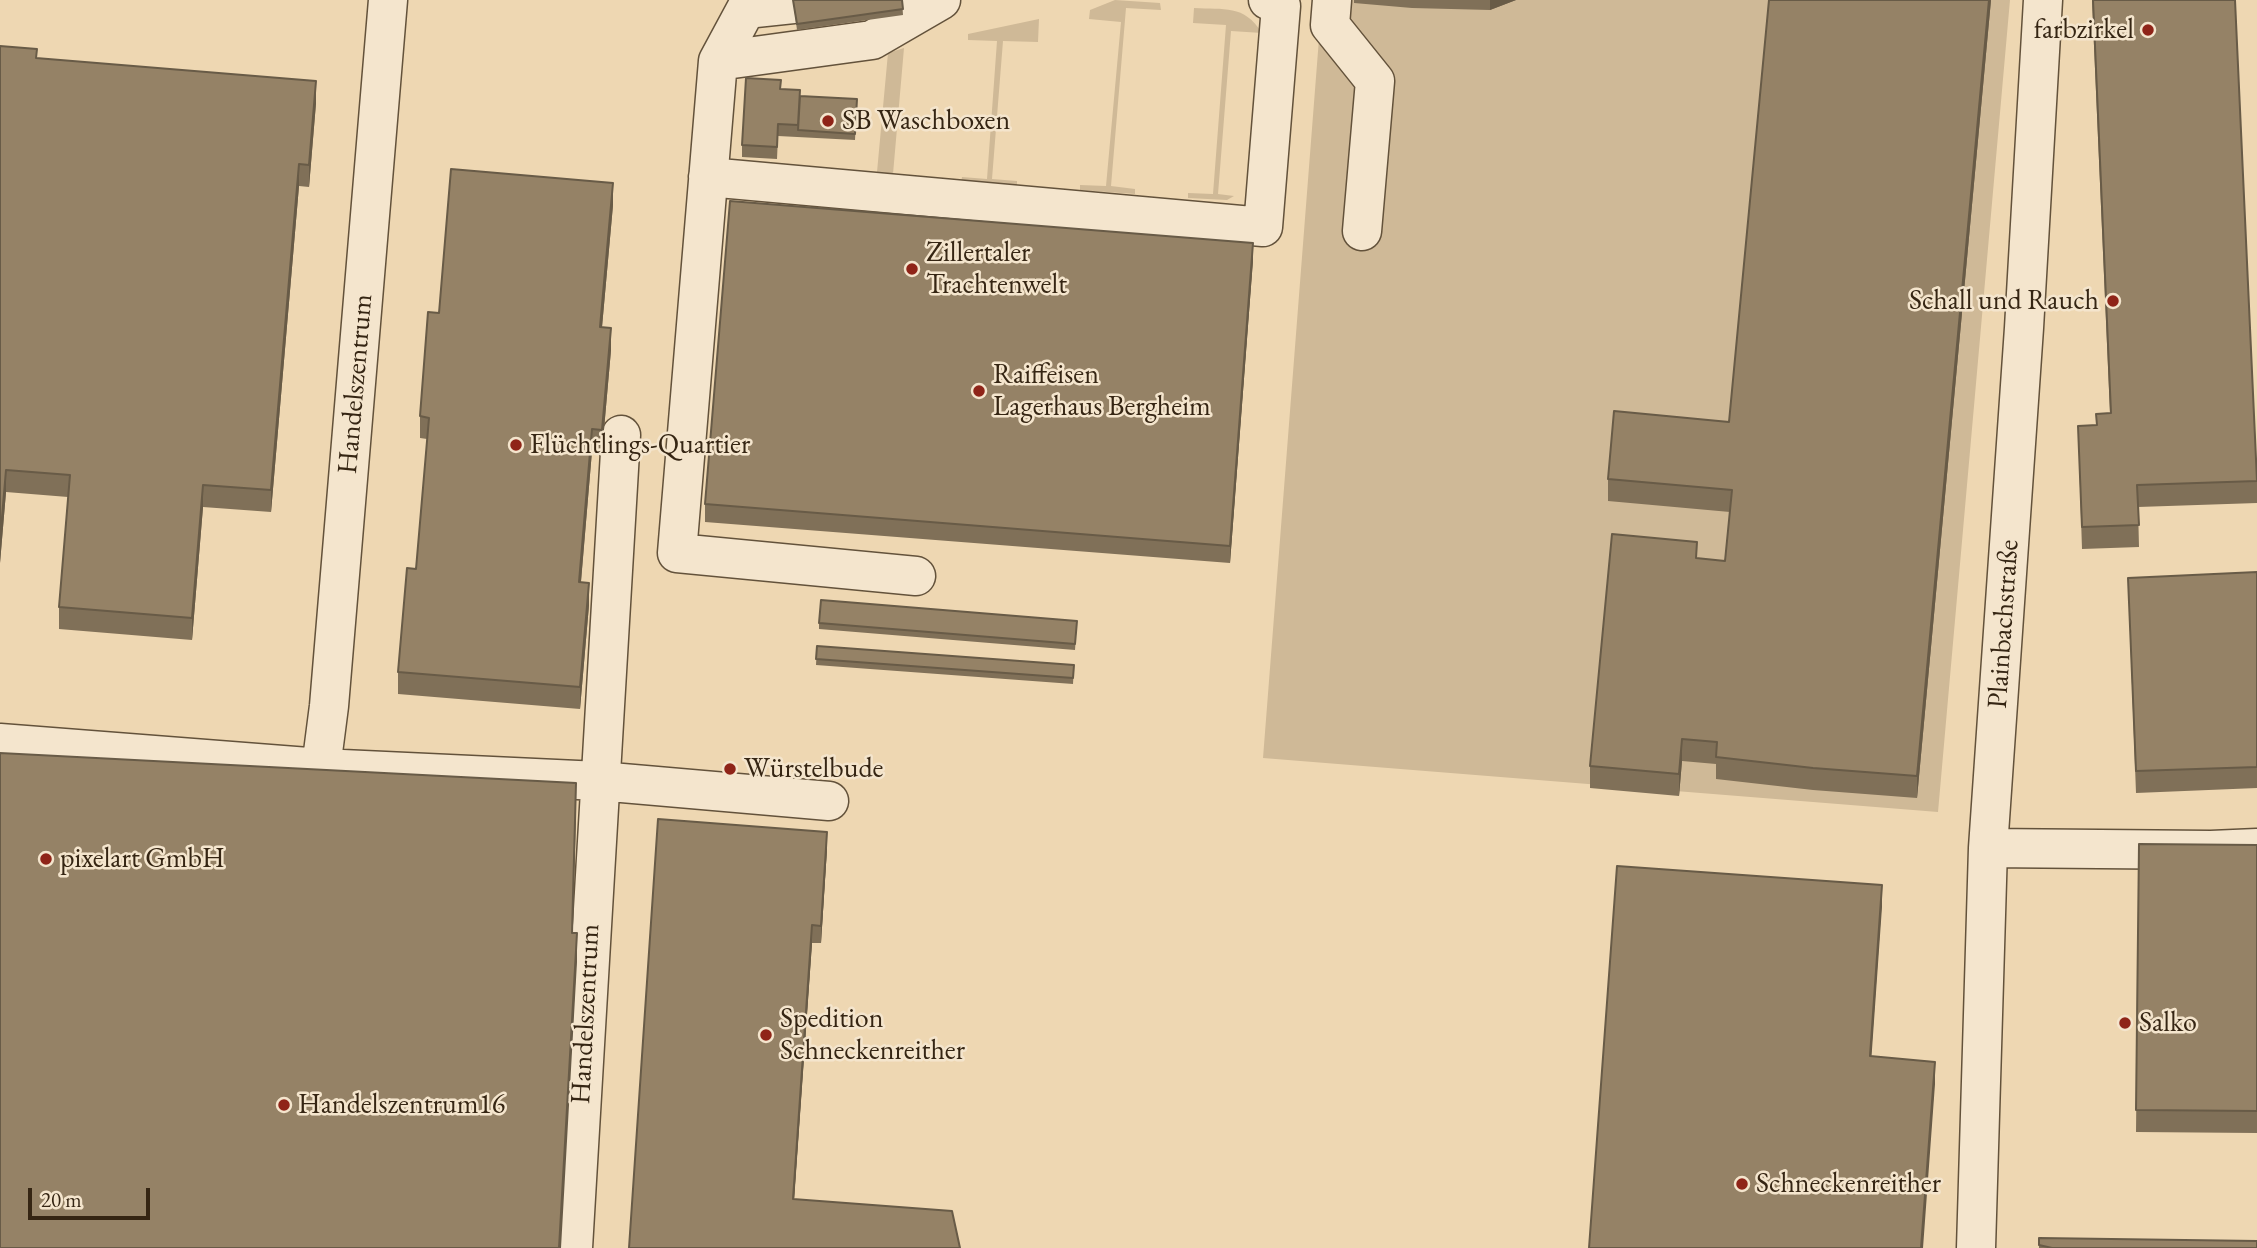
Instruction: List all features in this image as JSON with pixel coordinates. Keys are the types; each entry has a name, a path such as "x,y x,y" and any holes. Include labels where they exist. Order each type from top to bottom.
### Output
{"street":[{"name":"Handelszentrum","path":"321,768 330,692 388,0"},
{"path":"718,61 762,73 872,40 941,0"},
{"path":"708,177 759,170 1264,227 1281,6 1268,0"},
{"path":"1332,0 1330,25 1375,81 1363,231"},
{"name":"Plainbachstraße","path":"1976,1248 1988,848 2022,369 2043,0"},
{"path":"793,4 746,9 718,61 677,554 916,576"},
{"name":"Handelszentrum","path":"573,1248 621,435"},
{"path":"0,743 321,768 599,780 828,801"},
{"path":"1988,848 2257,848"}],"shaded area":[{"path":"1115,0 1160,3 1161,10 1126,8 1111,186 1135,189 1135,194 1080,190 1080,185 1106,186 1121,22 1089,19 1090,10"},
{"path":"1322,0 2010,0 1938,812 1263,758"},
{"path":"1194,8 1232,10 1248,17 1262,33 1231,31 1218,194 1234,196 1227,200 1188,198 1188,193 1213,194 1226,25 1193,23"},
{"path":"1039,19 1038,42 1003,41 992,179 1017,181 1017,187 961,183 962,177 987,179 997,41 968,40 968,34"},
{"path":"904,48 893,174 877,172 888,53"}],"building":[{"path":"793,0 902,0 903,9 797,24"},
{"path":"1769,0 1989,0 1917,776 1716,757 1717,742 1682,739 1679,774 1590,766 1612,534 1697,542 1696,558 1725,561 1732,490 1608,479 1614,411 1729,422"},
{"path":"2093,0 2235,0 2257,481 2137,485 2139,525 2082,527 2078,426 2097,425 2096,414 2111,413"},
{"path":"0,46 37,49 36,58 316,81 309,165 299,164 271,490 203,485 192,618 59,607 70,475 6,470 0,541"},
{"path":"746,78 781,80 780,89 800,90 798,125 778,124 777,147 742,145"},
{"name":"SB Waschboxen","path":"800,96 857,99 855,134 798,130"},
{"name":"Flüchtlings-Quartier","path":"451,169 613,183 600,327 611,328 602,430 592,429 579,582 589,583 580,687 398,672 407,568 416,569 429,418 420,416 428,312 439,313"},
{"name":"Raiffeisen Lagerhaus Bergheim","path":"730,201 1253,243 1230,546 705,504"},
{"path":"2257,572 2257,767 2136,771 2128,578"},
{"path":"821,600 1077,621 1075,644 819,623"},
{"path":"817,646 1074,665 1073,678 816,659"},
{"name":"Handelszentrum16","path":"0,753 576,783 572,933 577,933 559,1248 0,1248"},
{"path":"658,819 827,832 821,926 812,925 793,1199 952,1211 960,1248 629,1248"},
{"path":"2139,844 2257,845 2257,1111 2136,1110"},
{"path":"1617,866 1882,885 1870,1056 1935,1062 1921,1248 1589,1248"},
{"path":"2039,1238 2257,1241 2257,1248 2052,1248 2039,1245"}],"place":[{"name":"farbzirkel","path":"2148,30"},
{"name":"SB Waschboxen","path":"828,121"},
{"name":"Zillertaler Trachtenwelt","path":"912,269"},
{"name":"Schall und Rauch","path":"2113,301"},
{"name":"Raiffeisen Lagerhaus Bergheim","path":"979,391"},
{"name":"Flüchtlings-Quartier","path":"516,445"},
{"name":"Würstelbude","path":"730,769"},
{"name":"pixelart GmbH","path":"46,859"},
{"name":"Salko","path":"2125,1023"},
{"name":"Spedition Schneckenreither","path":"766,1035"},
{"name":"Handelszentrum16","path":"284,1105"},
{"name":"Schneckenreither","path":"1742,1184"}]}
